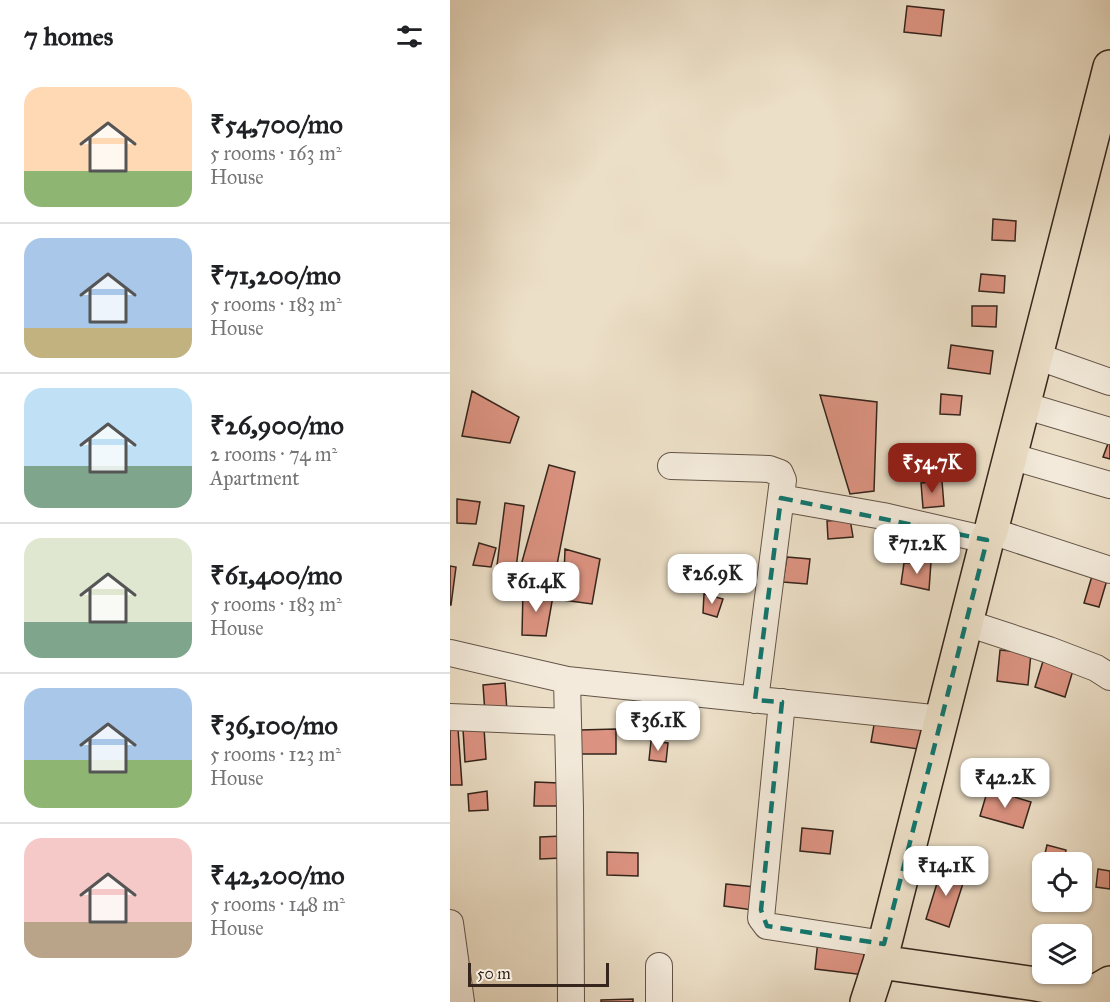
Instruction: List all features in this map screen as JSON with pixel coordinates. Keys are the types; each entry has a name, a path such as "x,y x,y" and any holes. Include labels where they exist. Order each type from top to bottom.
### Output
{"main road":[{"path":"867,1002 882,953 1110,67"},
{"path":"882,953 1079,992 1103,991"}],"street":[{"path":"1036,356 1110,382"},
{"path":"1023,405 1110,431"},
{"path":"1010,456 1110,485"},
{"path":"671,466 769,469 780,473 783,480 755,700"},
{"path":"781,498 989,536 1110,570"},
{"path":"967,623 1096,668 1110,677"},
{"path":"450,653 567,680 942,719"},
{"path":"567,680 571,1002"},
{"path":"782,702 761,918 767,926 882,953"},
{"path":"450,717 568,722"},
{"path":"450,923 461,1002"},
{"path":"658,966 659,1002"}],"highlighted area":[{"path":"781,498 987,540 884,944 767,926 761,910 782,702 755,700"}],"building":[{"path":"907,6 944,10 941,36 904,32"},
{"path":"993,219 1016,221 1015,241 992,240"},
{"path":"981,274 1005,276 1004,293 979,291"},
{"path":"972,306 997,306 996,327 972,326"},
{"path":"951,345 993,351 990,374 948,368"},
{"path":"472,391 519,417 510,443 462,436"},
{"path":"941,394 962,396 960,415 940,414"},
{"path":"820,395 877,402 874,491 850,494"},
{"path":"1110,438 1110,459 1103,457"},
{"path":"549,465 575,472 555,575 520,569"},
{"path":"942,481 944,506 923,508 921,483"},
{"path":"457,499 480,502 476,524 457,523"},
{"path":"505,503 524,506 516,568 497,565"},
{"path":"850,519 853,537 828,539 827,521"},
{"path":"881,522 897,525 894,539 878,536"},
{"path":"914,531 939,534 937,556 912,554"},
{"path":"479,543 496,548 491,567 473,565"},
{"path":"565,549 600,559 592,604 563,600"},
{"path":"787,557 810,559 807,584 783,582"},
{"path":"931,562 929,590 901,584 904,563"},
{"path":"450,566 456,567 451,605 450,605"},
{"path":"1092,576 1107,580 1099,607 1084,603"},
{"path":"523,590 553,596 546,636 522,635"},
{"path":"704,594 723,599 717,617 703,613"},
{"path":"1000,650 1031,653 1028,685 997,681"},
{"path":"1044,658 1074,667 1065,697 1035,687"},
{"path":"505,683 507,711 485,713 483,685"},
{"path":"875,719 922,726 918,749 871,742"},
{"path":"484,728 486,759 465,762 463,729"},
{"path":"458,729 462,785 450,785 450,730"},
{"path":"616,729 616,754 580,754 580,730"},
{"path":"651,741 668,743 666,762 649,760"},
{"path":"535,782 559,783 559,806 534,806"},
{"path":"988,789 1031,802 1023,828 980,816"},
{"path":"487,791 488,810 469,811 468,794"},
{"path":"802,828 833,831 830,854 800,851"},
{"path":"562,836 562,858 540,859 540,837"},
{"path":"1047,845 1066,850 1066,852 1045,852"},
{"path":"607,852 638,853 638,876 607,875"},
{"path":"942,867 966,874 949,927 926,919"},
{"path":"1098,869 1110,871 1110,889 1096,887"},
{"path":"726,884 755,887 753,910 724,906"},
{"path":"818,940 868,946 865,975 815,969"},
{"path":"633,999 633,1002 601,1002 601,1000"}]}
